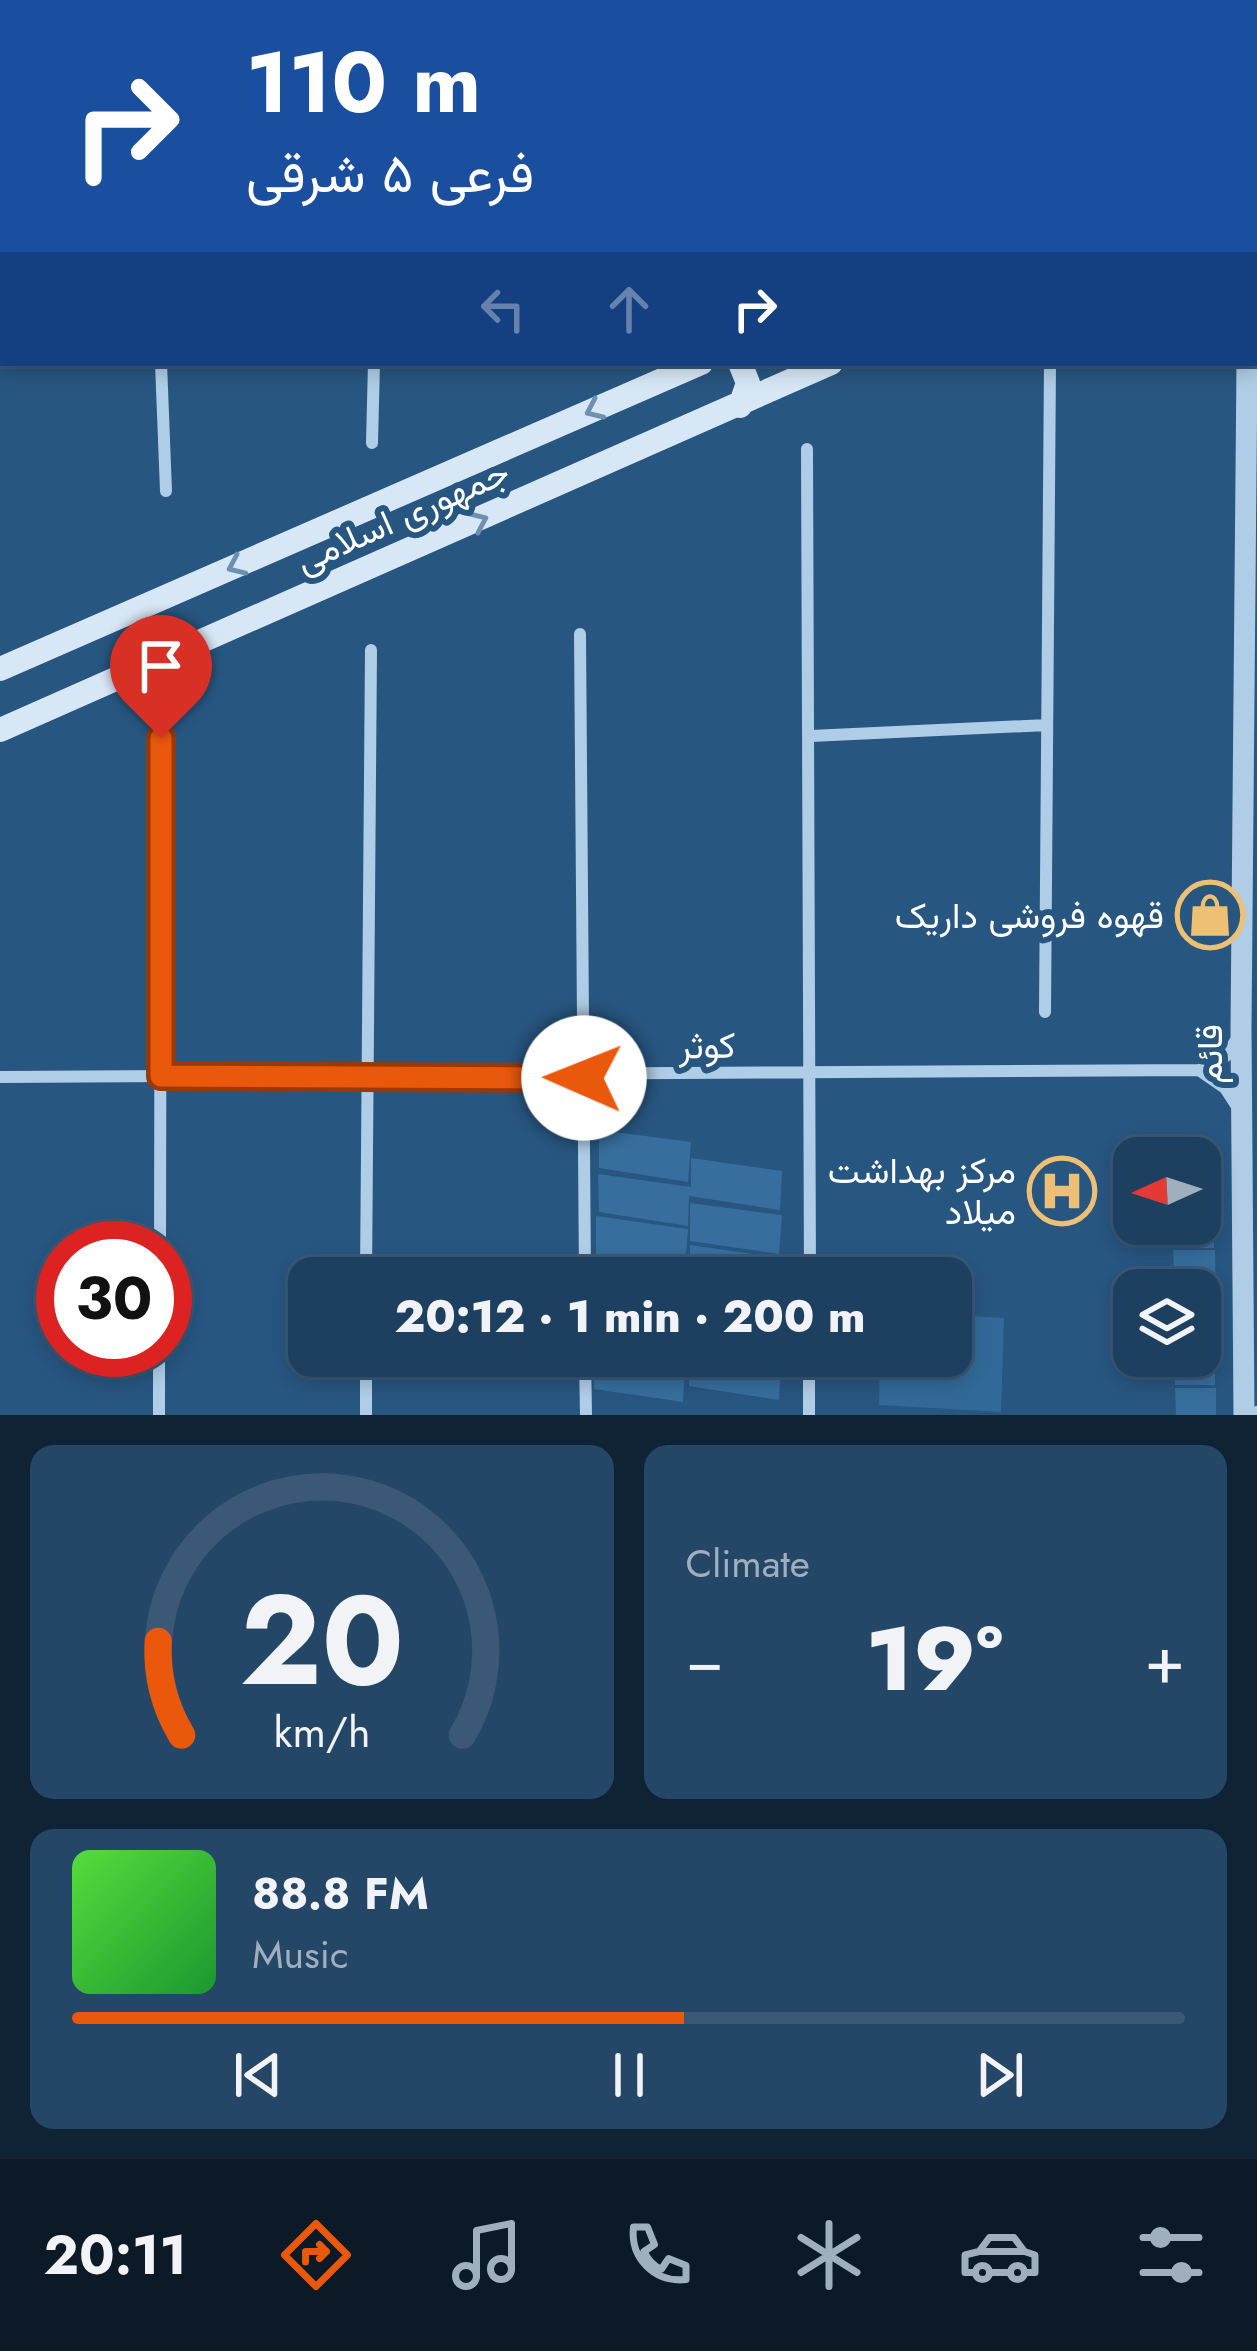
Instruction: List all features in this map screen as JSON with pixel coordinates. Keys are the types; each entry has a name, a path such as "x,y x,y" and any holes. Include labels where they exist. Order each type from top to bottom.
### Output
{"main road":[{"name":"جمهوری اسلامی","path":"0,669 694,366"},
{"path":"740,406 748,383 741,366"},
{"path":"754,366 764,382 784,387"},
{"name":"جمهوری اسلامی","path":"0,730 825,366"}],"street":[{"path":"161,366 166,491"},
{"path":"372,443 374,366"},
{"path":"1046,1012 1050,366"},
{"path":"1247,366 1243,696 1257,716"},
{"path":"807,448 810,1257"},
{"path":"580,634 585,1257"},
{"path":"366,1257 371,650"},
{"name":"قائم","path":"1243,696 1250,751 1241,1029 1251,1357 1244,1415"},
{"path":"811,736 1048,724"},
{"path":"160,1221 161,738"},
{"path":"1241,1029 1226,1056 1198,1070 1225,1088 1242,1122"},
{"name":"کوثر","path":"0,1077 584,1078 1198,1070"},
{"path":"159,1377 159,1415"},
{"path":"366,1377 366,1415"},
{"path":"585,1377 586,1415"},
{"path":"809,1377 809,1408"}],"shaded area":[{"path":"972,1316 1004,1318 1001,1412 879,1405 880,1377 972,1377"}],"building":[{"path":"1218,897 1218,930 1178,930 1177,898"},
{"path":"599,1130 691,1142 688,1182 599,1168"},
{"path":"691,1158 782,1171 780,1210 689,1196 688,1226 599,1212 598,1174 691,1187"},
{"path":"690,1203 782,1215 779,1254 690,1241"},
{"path":"596,1216 688,1229 686,1257 596,1254"},
{"path":"690,1245 775,1257 690,1257"},
{"path":"1174,1245 1214,1245 1214,1248"},
{"path":"1173,1250 1215,1250 1215,1269 1174,1269"},
{"path":"594,1377 684,1377 683,1402 594,1389"},
{"path":"689,1377 780,1377 779,1400 689,1386"},
{"path":"1175,1377 1215,1377 1215,1385 1175,1385"},
{"path":"1175,1388 1216,1388 1216,1415 1176,1415"}],"place":[{"name":"قهوه فروشی داریک","path":"1210,915"},
{"name":"مرکز بهداشت میلاد","path":"1062,1191"}],"route":[{"path":"161,738 161,1076 584,1078"}]}
